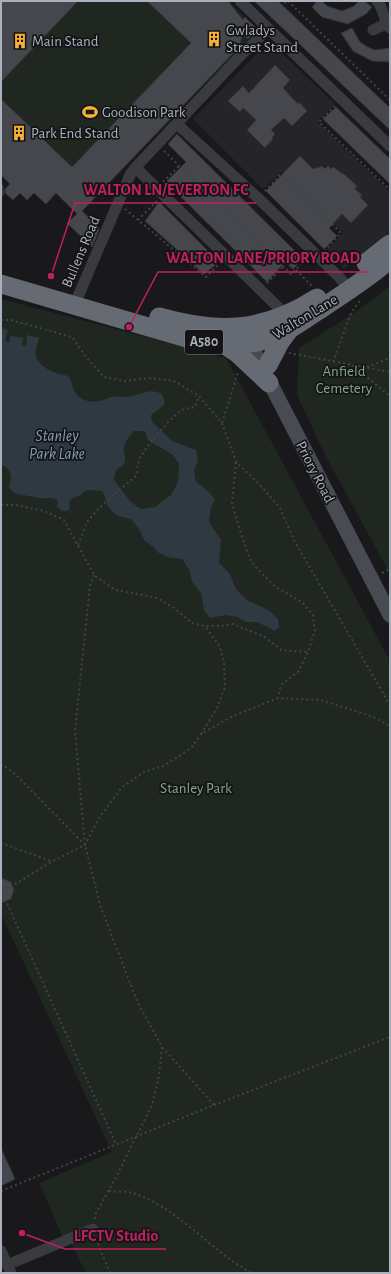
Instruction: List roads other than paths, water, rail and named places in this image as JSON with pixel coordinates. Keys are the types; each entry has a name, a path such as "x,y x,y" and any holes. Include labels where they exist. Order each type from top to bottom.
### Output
{"highway":[{"name":"Walton Lane","path":"287,322 296,310 321,295 352,289 390,244"},
{"name":"Walton Lane","path":"1,271 77,300 193,340 225,345 287,322 352,289 382,267 390,259"},
{"name":"Walton Lane","path":"1,284 196,326 237,328 257,333"},
{"path":"225,345 268,376 287,322"}],"street":[{"path":"240,1 390,146"},
{"path":"374,30 388,26 384,13 376,1"},
{"name":"Bullens Road","path":"77,300 134,168 267,27"},
{"path":"177,124 258,198 352,289"},
{"path":"134,168 139,171 280,309 287,322"},
{"name":"Priory Road","path":"257,333 268,376 390,615"},
{"path":"1,1251 9,1269 93,1229"}],"lane":[{"path":"1,186 1,194"}],"water":[{"name":"Stanley Park Lake","path":"2,328 8,330 5,341 9,342 11,336 23,338 22,345 26,346 27,335 39,338 36,349 36,357 38,361 48,370 57,374 68,376 75,392 82,399 94,402 111,397 127,397 152,391 162,394 165,401 164,405 151,415 152,422 172,441 196,450 198,461 194,470 196,482 207,490 215,499 211,507 209,522 221,540 219,563 230,574 236,589 247,600 270,611 278,619 279,627 275,631 257,622 247,622 237,617 226,615 210,618 204,610 201,593 192,582 190,571 182,559 167,557 159,553 144,540 139,529 131,519 118,516 108,507 102,491 91,490 83,492 81,495 72,498 69,501 70,508 67,511 62,511 57,506 58,501 54,499 37,498 13,492 9,487 11,477 9,470 5,466 1,466","holes":["134,431 145,431 148,440 173,455 179,464 178,482 171,495 155,507 141,509 131,502 114,480 116,470 124,464 124,446 127,440"]}],"place":[{"name":"Gwladys Street Stand","path":"214,39"},
{"name":"Main Stand","path":"20,41"},
{"name":"Goodison Park","path":"90,112"},
{"name":"Park End Stand","path":"19,133"},
{"name":"WALTON LN/EVERTON FC","path":"51,276"},
{"name":"WALTON LANE/PRIORY ROAD","path":"129,327"},
{"name":"LFCTV Studio","path":"22,1233"}],"park label":[{"name":"Anfield Cemetery","path":"344,380"},
{"name":"Stanley Park","path":"196,788"}]}
